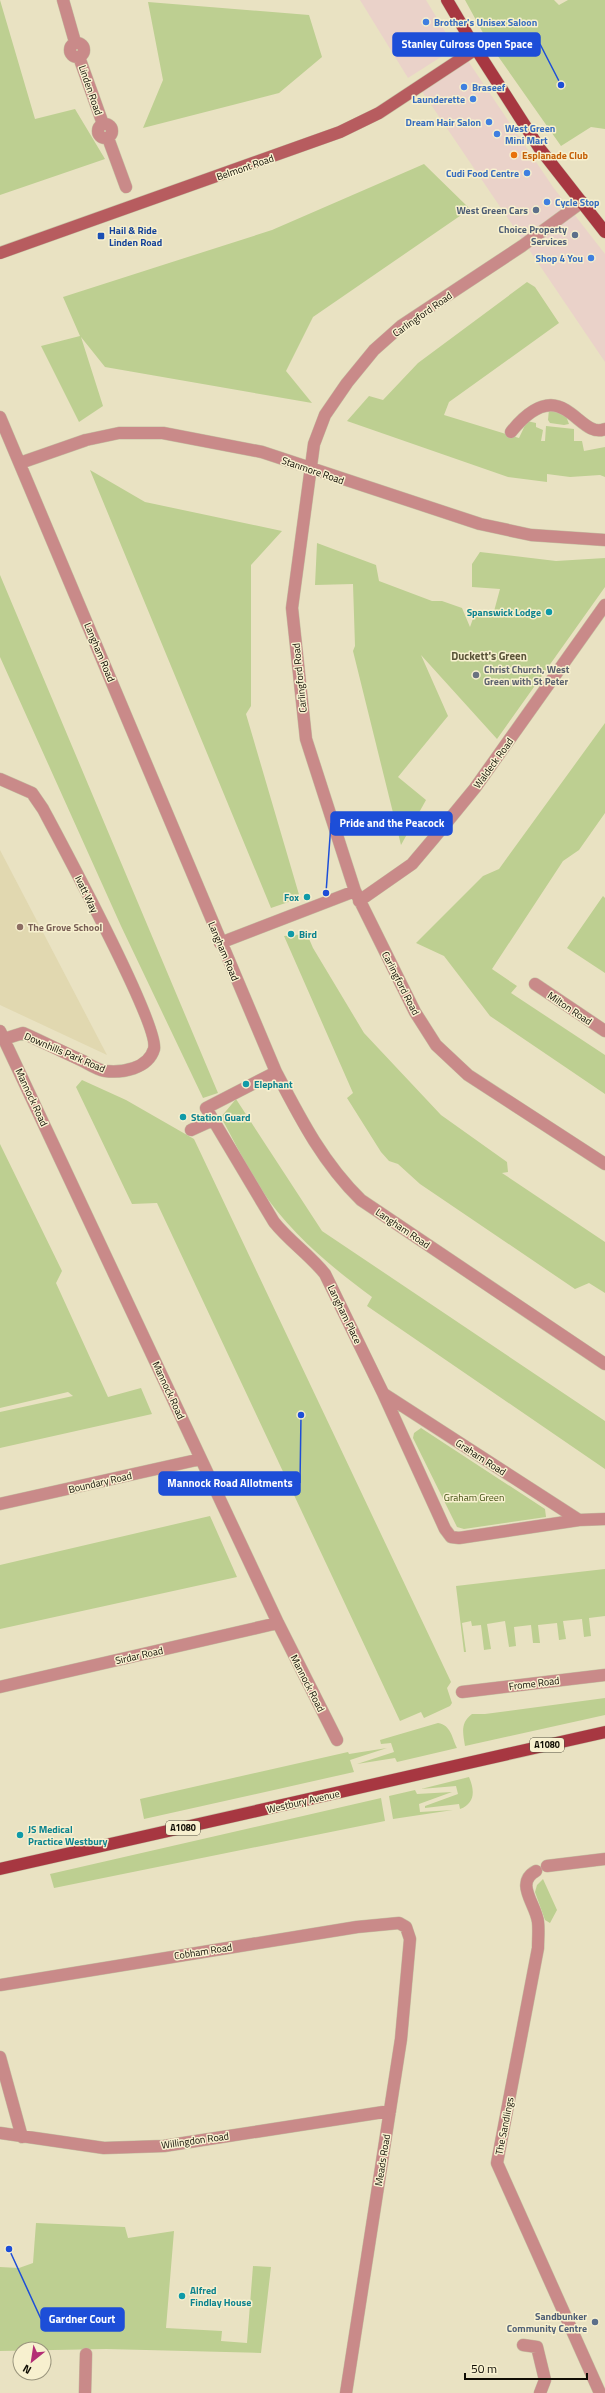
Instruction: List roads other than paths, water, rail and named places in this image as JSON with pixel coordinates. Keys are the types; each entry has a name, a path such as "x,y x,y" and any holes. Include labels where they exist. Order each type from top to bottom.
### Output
{"main road":[{"path":"447,0 476,49 540,149 605,232"},
{"name":"Belmont Road","path":"0,253 340,132 379,113 476,49"},
{"name":"Westbury Avenue","path":"0,1869 605,1732"}],"street":[{"name":"Linden Road","path":"63,0 75,42 70,48 70,52 73,56 80,57 103,124 109,125 112,128 111,135 108,138 126,187"},
{"name":"Carlingford Road","path":"582,202 522,246 401,326 374,350 347,383 325,415 314,444 292,608 306,739 357,896 415,1012 436,1045 450,1061 468,1076 605,1164"},
{"path":"511,432 530,412 548,405 567,410 593,429 598,431 605,430"},
{"name":"Langham Road","path":"0,417 220,943 276,1072 310,1136 342,1181 361,1200 605,1364"},
{"name":"Stanmore Road","path":"20,463 86,440 118,433 163,434 262,452 310,470 480,524 531,535 605,540"},
{"name":"Waldeck Road","path":"220,943 357,896 412,864 475,788 605,605"},
{"name":"Ivatt Way","path":"0,779 32,793 43,809 125,970 152,1030"},
{"name":"Milton Road","path":"535,984 605,1031"},
{"name":"Downhills Park Road","path":"2,1035 23,1033 103,1071 121,1072 135,1068 146,1060 154,1049 152,1030"},
{"name":"Mannock Road","path":"2,1035 278,1624 337,1740"},
{"name":"Langham Place","path":"276,1072 206,1108 274,1222 282,1232 315,1261 325,1274 383,1393 445,1529 451,1537 460,1538 579,1520"},
{"path":"191,1130 213,1120"},
{"name":"Graham Road","path":"383,1393 579,1520"},
{"name":"Boundary Road","path":"0,1504 201,1459"},
{"path":"579,1520 605,1519"},
{"name":"Sirdar Road","path":"0,1687 278,1624"},
{"name":"Frome Road","path":"462,1692 605,1675"},
{"path":"547,1866 605,1859"},
{"name":"The Sandlings","path":"536,1871 527,1877 525,1883 538,1921 538,1948 497,2163 600,2393"},
{"name":"Cobham Road","path":"0,1985 357,1927 399,1923 406,1927"},
{"name":"Meads Road","path":"346,2393 390,2110 408,1978 410,1939 406,1927"},
{"path":"0,2057 22,2137"},
{"name":"Willingdon Road","path":"0,2133 104,2148 164,2146 390,2110"},
{"path":"523,2345 537,2347 545,2380 540,2393"},
{"path":"85,2393 86,2354"}],"place":[{"name":"Brother's Unisex Saloon","path":"426,22"},
{"name":"Stanley Culross Open Space","path":"561,85"},
{"name":"Braseef","path":"464,87"},
{"name":"Launderette","path":"473,99"},
{"name":"Dream Hair Salon","path":"489,122"},
{"name":"West Green Mini Mart","path":"497,134"},
{"name":"Esplanade Club","path":"514,155"},
{"name":"Cudi Food Centre","path":"527,173"},
{"name":"Cycle Stop","path":"547,202"},
{"name":"West Green Cars","path":"536,210"},
{"name":"Choice Property Services","path":"575,235"},
{"name":"Hail & Ride Linden Road","path":"101,236"},
{"name":"Shop 4 You","path":"591,258"},
{"name":"Spanswick Lodge","path":"549,612"},
{"name":"Christ Church, West Green with St Peter","path":"476,675"},
{"name":"Pride and the Peacock","path":"326,893"},
{"name":"Fox","path":"307,897"},
{"name":"The Grove School","path":"20,927"},
{"name":"Bird","path":"291,934"},
{"name":"Elephant","path":"246,1084"},
{"name":"Station Guard","path":"183,1117"},
{"name":"Mannock Road Allotments","path":"301,1415"},
{"name":"JS Medical Practice Westbury","path":"20,1835"},
{"name":"Gardner Court","path":"9,2249"},
{"name":"Alfred Findlay House","path":"182,2296"},
{"name":"Sandbunker Community Centre","path":"595,2322"}],"district":[{"name":"Duckett's Green","path":"489,656"}],"park label":[{"name":"Graham Green","path":"474,1497"}]}
